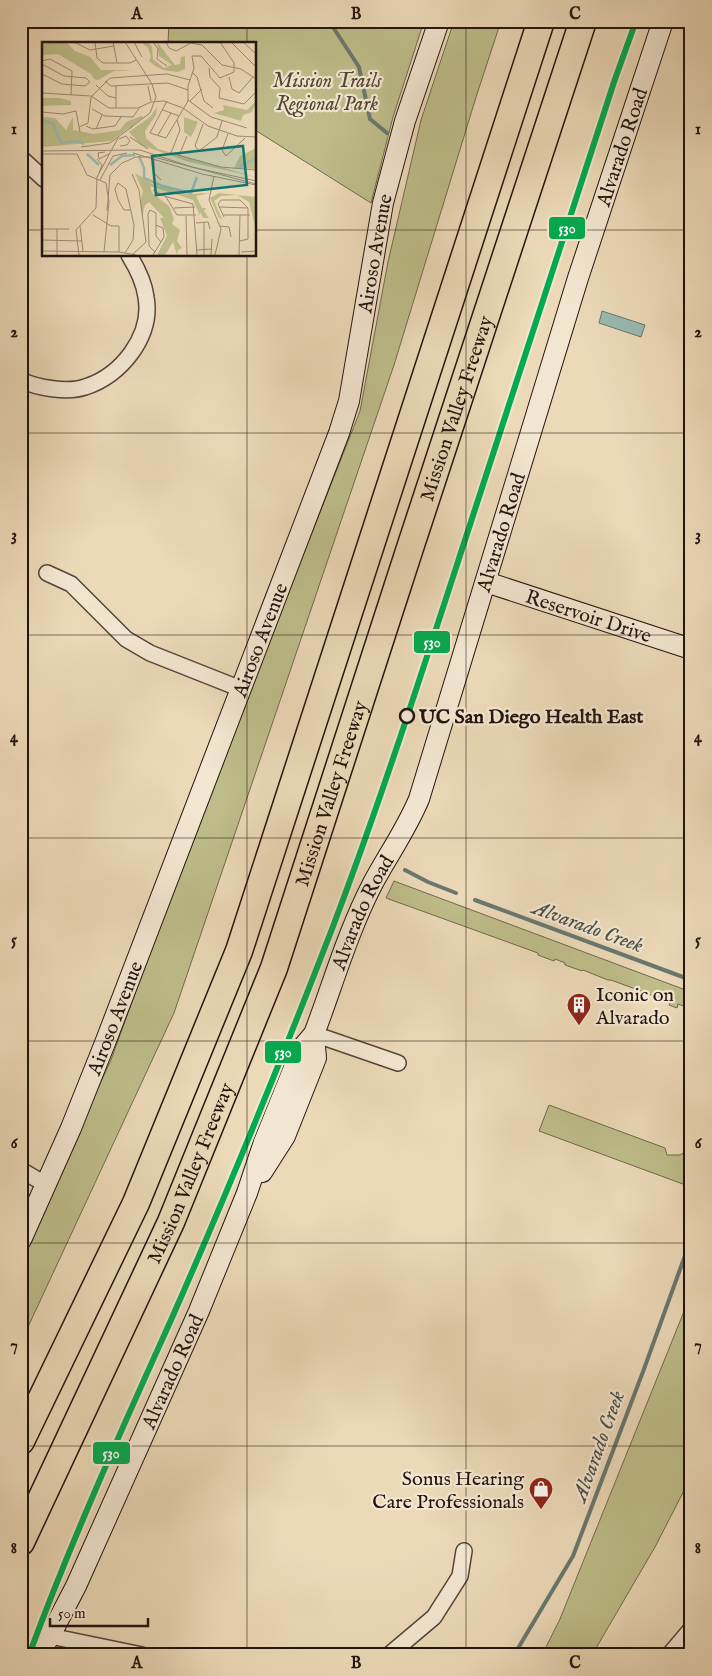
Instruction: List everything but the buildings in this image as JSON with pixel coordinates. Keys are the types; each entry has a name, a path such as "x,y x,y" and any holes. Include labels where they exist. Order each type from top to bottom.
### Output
{"highway":[{"name":"Mission Valley Freeway","path":"21,1441 136,1203 239,951 541,21"},
{"name":"Mission Valley Freeway","path":"21,1542 171,1222 274,968 583,21"}],"street":[{"name":"Airoso Avenue","path":"21,1240 92,1077 342,425 349,401 383,203 405,121 439,21"},
{"name":"Alvarado Road","path":"38,1655 76,1586 199,1311 247,1194 264,1142 302,1048 314,1034 358,916 373,883 409,824 419,799 578,278 664,21"},
{"path":"21,158 42,177"},
{"path":"21,380 62,390 83,388 97,382 126,362 141,337 147,298 140,273 130,256"},
{"path":"48,572 79,590 115,628 138,647 241,689"},
{"name":"Reservoir Drive","path":"486,582 691,650"},
{"path":"314,1034 398,1063"},
{"path":"21,1170 45,1184"},
{"path":"389,1655 434,1617 460,1576 464,1551"},
{"path":"669,1655 691,1629"},
{"path":"50,1636 142,1655"}],"green space":[{"name":"Mission Trails Regional Park","path":"169,21 424,21 393,117 371,203 256,131 256,42 168,42"},
{"path":"454,21 501,21 394,365 174,1013 21,1342 21,1261 39,1224 49,1194 111,1060 185,855 360,411 388,262 421,120"},
{"path":"394,881 691,992 691,1009 678,1004 677,1008 669,1005 672,999 664,996 657,997 565,965 565,963 555,959 554,961 538,955 538,953 386,898"},
{"path":"549,1105 665,1148 667,1155 679,1155 687,1152 691,1139 691,1187 539,1131"},
{"path":"691,1294 691,1477 655,1547 592,1655 542,1655 560,1619"}],"water":[{"path":"602,311 645,325 641,337 599,323"}],"waterway":[{"path":"329,21 359,67 370,119 387,133"},
{"name":"Alvarado Creek","path":"405,870 456,893"},
{"name":"Alvarado Creek","path":"475,900 691,980"},
{"name":"Alvarado Creek","path":"514,1655 573,1556 691,1239"}],"transit line":[{"name":"530","path":"29,1655 79,1528 234,1174 350,881 418,685 615,79 636,21"}],"place":[{"name":"UC San Diego Health East","path":"407,716"},
{"name":"Iconic on Alvarado","path":"579,1026"},
{"name":"Sonus Hearing Care Professionals","path":"541,1510"}]}
